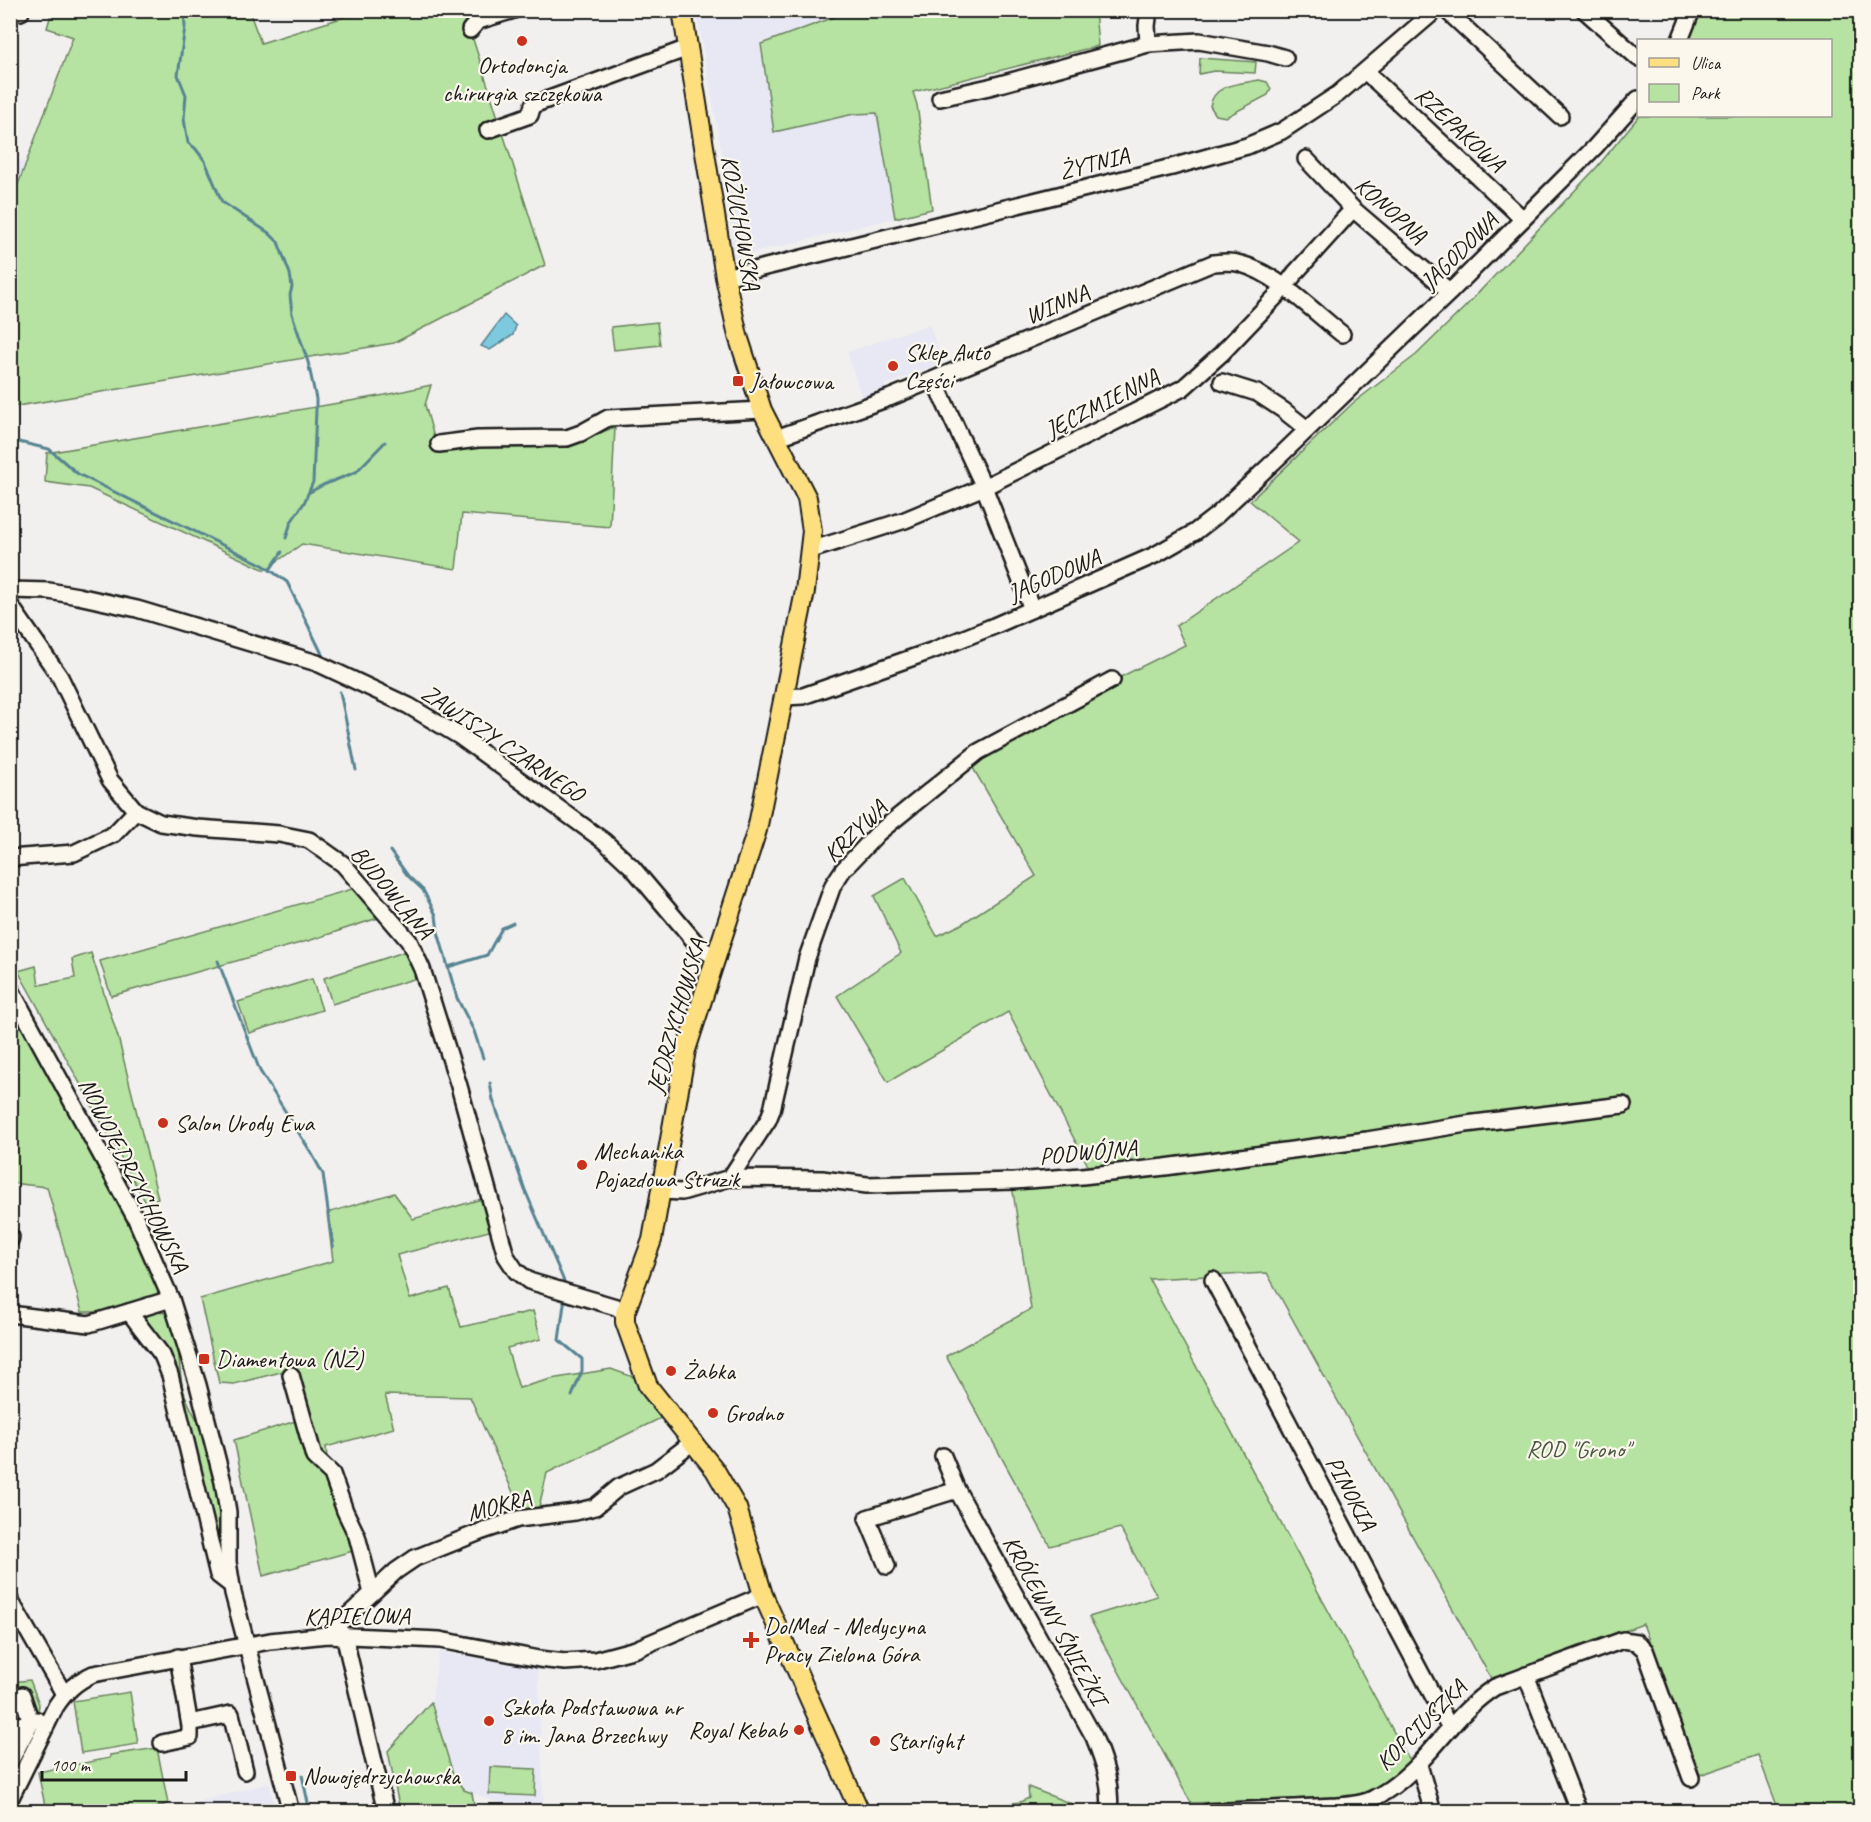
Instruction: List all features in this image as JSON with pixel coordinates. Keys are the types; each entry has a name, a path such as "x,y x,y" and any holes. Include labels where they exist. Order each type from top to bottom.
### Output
{"main road":[{"name":"KOŻUCHOWSKA","path":"682,10 725,277 746,365 762,410 776,438"},
{"name":"JĘDRZYCHOWSKA","path":"625,1313 652,1240 686,1050 752,850 784,697 811,550 812,519 807,498 776,438"},
{"path":"625,1313 626,1331 648,1386 723,1482 737,1508 763,1595 860,1812"}],"street":[{"path":"470,30 478,21 514,10"},
{"path":"1148,44 1149,10"},
{"name":"ŻYTNIA","path":"725,277 1231,151 1291,126 1338,94 1436,10"},
{"path":"1446,10 1560,116"},
{"path":"1584,10 1637,57"},
{"path":"1680,39 1692,10"},
{"path":"940,98 1148,44 1199,41 1285,58"},
{"path":"488,130 530,116 533,105 688,48"},
{"name":"RZEPAKOWA","path":"1366,72 1523,219"},
{"name":"JAGODOWA","path":"784,697 803,696 820,691 934,650 1176,544 1217,515 1450,292 1595,147 1637,100"},
{"name":"KONOPNA","path":"1306,159 1353,209 1450,292"},
{"name":"JĘCZMIENNA","path":"811,550 905,520 984,487 1183,387 1221,354 1284,288 1353,209"},
{"name":"WINNA","path":"776,438 848,414 933,380 1213,263 1229,261 1243,264 1266,275 1342,334"},
{"path":"933,380 984,487 1032,609"},
{"path":"1222,382 1257,393 1306,429"},
{"path":"439,444 478,439 567,438 608,418 762,410"},
{"name":"ZAWISZY CZARNEGO","path":"10,590 49,591 145,612 317,663 409,706 469,742 604,841 632,867 696,943 717,957"},
{"name":"BUDOWLANA","path":"10,605 60,677 110,780 136,811 161,823 279,834 309,840 343,864 400,930 415,952 459,1086 506,1256 524,1278 616,1307 625,1313"},
{"name":"KRZYWA","path":"730,1178 772,1110 801,980 814,934 837,877 878,833 978,752 1112,680"},
{"path":"10,858 74,853 114,834 136,811"},
{"name":"NOWOJĘDRZYCHOWSKA","path":"10,988 136,1219 171,1299 198,1385 223,1482 228,1512 228,1562 231,1585 291,1812"},
{"name":"PODWÓJNA","path":"662,1191 682,1192 730,1178 822,1179 877,1185 1070,1177 1165,1167 1367,1140 1466,1124 1623,1105"},
{"name":"PINOKIA","path":"1213,1280 1450,1728"},
{"path":"10,1314 89,1324 171,1299"},
{"path":"129,1312 162,1355 170,1375 218,1575 231,1585"},
{"path":"291,1375 314,1457 333,1477 357,1536 372,1593"},
{"name":"MOKRA","path":"327,1635 399,1569 415,1558 518,1519 575,1512 595,1507 619,1487 656,1470 693,1441"},
{"name":"KRÓLEWNY ŚNIEŻKI","path":"943,1456 957,1490 1094,1737 1110,1782 1109,1812"},
{"path":"887,1566 867,1518 957,1490"},
{"name":"KĄPIELOWA","path":"10,1799 49,1718 64,1694 78,1681 93,1674 278,1640 327,1635 455,1642 565,1662 595,1660 636,1649 763,1595"},
{"path":"10,1600 64,1694"},
{"path":"344,1635 386,1812"},
{"name":"KOPCIUSZKA","path":"1208,1812 1335,1809 1375,1798 1419,1765 1479,1697 1495,1687 1623,1640 1636,1642 1645,1650 1691,1778"},
{"path":"162,1743 190,1737 190,1723 178,1658"},
{"path":"1526,1675 1579,1812"},
{"path":"10,1762 31,1722 22,1695"},
{"path":"190,1723 231,1714 245,1771"},
{"path":"10,1728 49,1718"},
{"path":"1419,1765 1433,1812"}],"shaded area":[{"path":"696,11 851,11 761,44 774,132 854,114 877,113 895,218 734,258 723,159"},
{"path":"11,158 26,163 16,190 11,190"},
{"path":"929,324 944,363 885,385 887,392 863,402 847,352"},
{"name":"Szkoła Podstawowa nr 8 im. Jana Brzechwy","path":"439,1652 499,1660 538,1669 544,1810 498,1803 464,1790 454,1778 431,1702"},
{"path":"269,1783 276,1811 179,1811 178,1807"}],"green space":[{"path":"1095,10 1098,46 913,92 917,105 932,209 895,218 877,113 854,114 774,132 761,44 851,11"},
{"path":"52,11 249,11 261,43 364,11 464,11 545,265 394,343 11,407 11,190 16,190 73,37 47,28"},
{"name":"ROD \"Grono\"","path":"1698,11 1860,11 1860,1811 1779,1811 1758,1755 1700,1775 1643,1624 1492,1680 1267,1273 1149,1279 1410,1762 1379,1786 1361,1796 1191,1803 1089,1617 1157,1596 1120,1528 1050,1546 946,1356 1031,1309 1012,1185 1095,1179 1008,1012 888,1082 837,996 901,953 874,896 905,878 937,936 960,925 1036,876 970,763 1056,709 1185,645 1176,626 1299,542 1250,501 1353,403 1416,355 1466,306 1597,167 1638,117 1832,117 1832,39 1686,39"},
{"path":"1200,58 1256,62 1255,73 1214,71 1199,74"},
{"path":"1259,80 1267,82 1271,89 1268,95 1226,117 1216,115 1210,106 1213,98 1223,89"},
{"path":"657,322 660,345 614,350 611,327"},
{"path":"431,385 425,405 438,452 485,445 569,445 615,427 610,527 462,514 456,569 302,544 265,570 89,488 45,482 47,453 385,395"},
{"path":"359,887 381,917 311,940 111,996 100,961"},
{"path":"407,951 420,977 332,1004 324,978"},
{"path":"91,953 118,1037 158,1198 146,1203 18,971 36,966 39,985 75,978 72,959"},
{"path":"312,979 322,1010 249,1033 238,1002"},
{"path":"10,1003 128,1217 161,1289 159,1295 98,1312 82,1312 47,1187 11,1183"},
{"path":"394,1193 413,1219 485,1198 493,1230 397,1255 410,1299 449,1288 461,1327 533,1311 541,1339 507,1348 519,1388 551,1379 611,1369 636,1378 648,1403 661,1418 547,1473 538,1511 522,1512 470,1397 385,1395 394,1428 326,1447 329,1479 353,1551 263,1576 234,1440 299,1420 285,1371 234,1384 219,1383 200,1299 333,1261 327,1213"},
{"path":"165,1313 174,1330 183,1389 204,1433 214,1466 219,1494 223,1550 218,1549 180,1396 142,1318 143,1315"},
{"path":"30,1680 39,1704 37,1724 11,1781 11,1682"},
{"path":"130,1692 138,1744 81,1753 73,1701"},
{"path":"431,1702 454,1777 464,1790 472,1793 474,1804 444,1811 400,1811 388,1751"},
{"path":"157,1748 168,1803 147,1812 69,1812 45,1806 38,1772 110,1758 110,1755"},
{"path":"490,1767 536,1769 535,1796 489,1794"},
{"path":"1028,1787 1090,1811 953,1811 1020,1802 1029,1798"}],"water":[{"path":"504,315 516,326 513,335 490,350 481,346"}],"waterway":[{"path":"184,10 185,27 178,75 186,95 184,119 188,143 205,161 222,202 269,233 278,242 290,274 292,314 308,362 316,399 313,482 304,503 291,522 286,538"},
{"path":"10,440 49,449 78,474 263,565 287,582 324,658"},
{"path":"310,492 356,472 385,442"},
{"path":"270,570 282,552"},
{"path":"340,692 356,770"},
{"path":"390,851 408,876 423,890 436,915 438,932 457,998 474,1031 483,1058"},
{"path":"448,967 487,955 502,928 513,923"},
{"path":"218,961 260,1071 323,1174 333,1247"},
{"path":"490,1083 493,1100 525,1190 566,1286"},
{"path":"565,1297 559,1340 582,1359 582,1371 572,1396"},
{"path":"302,1775 310,1812"}],"place":[{"name":"Ortodoncja chirurgia szczękowa","path":"522,41"},
{"name":"Sklep Auto Części","path":"893,366"},
{"name":"Jałowcowa","path":"738,381"},
{"name":"Salon Urody Ewa","path":"163,1123"},
{"name":"Mechanika Pojazdowa Struzik","path":"582,1165"},
{"name":"Diamentowa (NŻ)","path":"204,1359"},
{"name":"Żabka","path":"671,1371"},
{"name":"Grodno","path":"713,1413"},
{"name":"DolMed - Medycyna Pracy Zielona Góra","path":"751,1640"},
{"name":"Szkoła Podstawowa nr 8 im. Jana Brzechwy","path":"489,1721"},
{"name":"Royal Kebab","path":"799,1730"},
{"name":"Starlight","path":"875,1741"},
{"name":"Nowojędrzychowska","path":"291,1776"}]}
